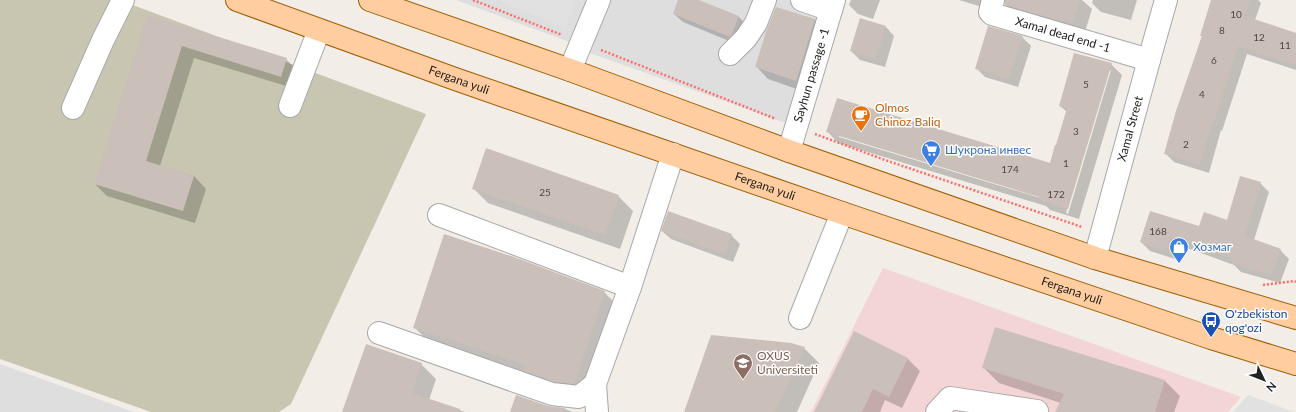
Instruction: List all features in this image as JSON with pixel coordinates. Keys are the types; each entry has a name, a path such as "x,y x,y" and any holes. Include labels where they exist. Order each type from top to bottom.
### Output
{"main road":[{"name":"Fergana yuli","path":"237,0 458,80 842,213 1204,335 1296,364"},
{"path":"370,0 570,70 788,151 1095,258 1296,318"}],"street":[{"path":"74,108 103,40 123,0"},
{"path":"570,70 598,0"},
{"path":"730,54 746,38 756,23 765,0"},
{"path":"802,0 833,5"},
{"name":"Xamal dead end -1","path":"993,0 990,12 992,14 1149,60"},
{"name":"Xamal Street","path":"1095,258 1166,0"},
{"name":"Sayhun passage -1","path":"788,151 833,5"},
{"path":"290,106 319,30"},
{"path":"597,412 595,384 630,287 673,154"},
{"path":"800,318 842,213"},
{"path":"439,215 630,287"},
{"path":"379,333 552,394 579,397 595,384"},
{"path":"937,412 950,398 1037,411"}],"path":[{"path":"473,0 796,127 885,160 1101,233"},
{"path":"1256,286 1296,282"}],"shaded area":[{"path":"0,0 119,0 426,114 291,404 279,412 151,412 0,359"},
{"path":"456,0 597,0 580,46"},
{"path":"498,0 576,0 565,28"},
{"path":"600,0 827,0 789,124 581,50"},
{"path":"883,268 1241,397 1228,412 811,412"},
{"path":"0,364 134,412 0,412"},
{"path":"1248,395 1294,412 1233,412"}],"building":[{"path":"678,0 699,0 739,16 730,37 673,14"},
{"path":"1005,0 1080,0 1072,24 1005,5"},
{"path":"1211,0 1250,0 1245,16 1296,33 1296,65 1238,46 1214,123 1212,122 1200,165 1164,154 1176,111 1202,36 1200,36"},
{"path":"776,7 815,19 796,81 755,67 767,29"},
{"path":"147,15 287,58 281,77 182,46 146,161 194,176 183,211 94,184"},
{"path":"860,18 886,26 876,59 850,51"},
{"path":"988,26 1023,36 1009,79 975,69"},
{"path":"1074,53 1112,63 1068,209 1038,199 1039,197 826,132 837,98 1050,163 1067,108 1059,106"},
{"path":"486,148 619,195 605,235 472,189"},
{"path":"1240,176 1261,182 1245,236 1281,249 1271,275 1231,263 1233,259 1170,237 1166,251 1140,242 1150,211 1199,226 1204,212 1227,220"},
{"path":"668,211 732,234 724,254 661,231"},
{"path":"444,234 514,257 605,291 574,384 555,382 524,371 526,365 413,328"},
{"path":"995,327 1165,380 1155,412 1055,412 1064,394 982,368"},
{"path":"854,331 908,358 889,397 873,389 862,412 814,412"},
{"name":"OXUS Universiteti","path":"711,335 791,343 805,347 775,412 684,412"},
{"path":"366,344 422,363 412,393 460,409 460,412 342,412"},
{"path":"516,395 548,406 565,408 564,412 510,412"}],"place":[{"name":"Olmos Chinoz Baliq","path":"861,132"},
{"name":"Шукрона инвес","path":"931,167"},
{"name":"Хозмаг","path":"1179,264"},
{"name":"O'zbekiston qog'ozi","path":"1211,338"},
{"name":"OXUS Universiteti","path":"743,380"}]}
